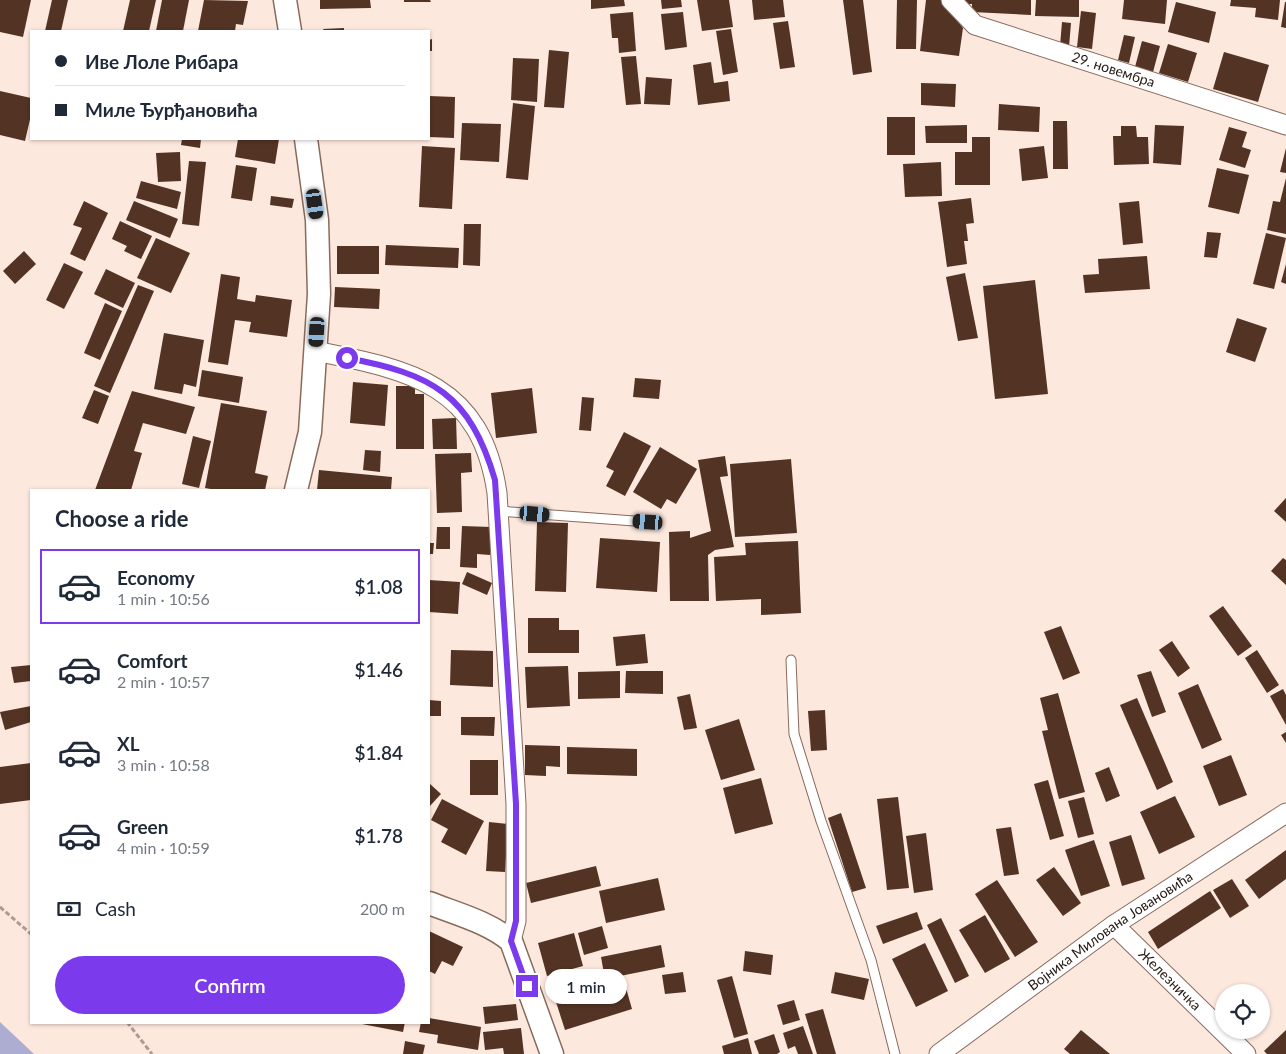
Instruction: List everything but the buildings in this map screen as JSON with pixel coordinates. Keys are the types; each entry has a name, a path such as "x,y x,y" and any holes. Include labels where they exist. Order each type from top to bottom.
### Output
{"street":[{"path":"285,0 290,30"},
{"name":"29. новембра","path":"951,0 975,25 1286,125"},
{"path":"296,489 310,432 320,294 317,220 306,140"},
{"path":"315,351 379,364 401,371 440,389 456,402 469,418 486,450 495,480 498,511 516,804 516,921 511,941"},
{"name":"Војника Милована Јовановића","path":"939,1054 1114,925 1286,814"},
{"path":"430,903 484,924 500,932 511,941 552,1054"},
{"name":"Железничка","path":"1114,925 1246,1054"}],"lane":[{"path":"498,511 648,522"},
{"path":"791,660 794,734 821,821 871,960 895,1054"}],"path":[{"path":"0,907 30,933"},
{"path":"129,1024 152,1054"}],"water":[{"path":"0,1022 34,1054 0,1054"}],"route":[{"path":"347,358 379,364 401,371 440,389 456,402 469,418 478,434 486,450 495,480 516,804 516,921 511,941 527,986"}]}
